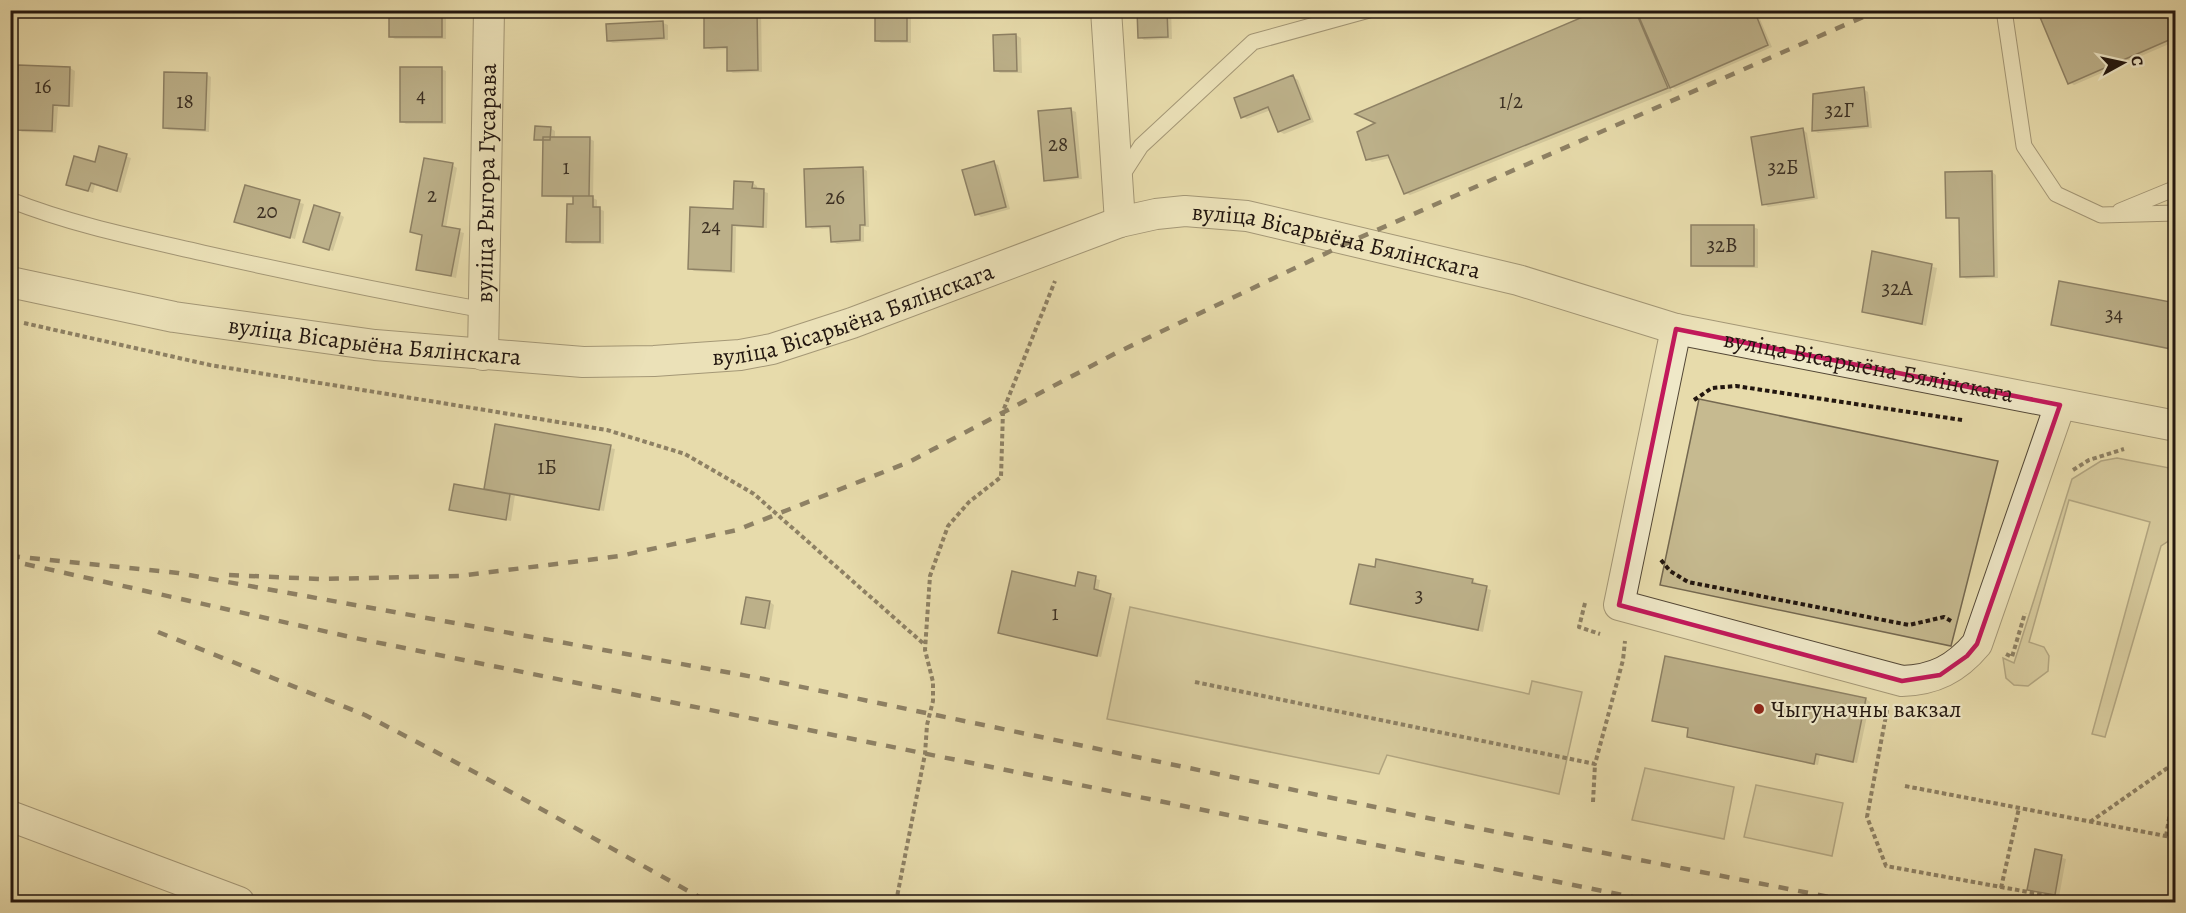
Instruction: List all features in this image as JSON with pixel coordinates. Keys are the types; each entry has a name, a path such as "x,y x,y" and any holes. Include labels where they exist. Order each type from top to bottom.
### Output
{"street":[{"name":"вуліца Рыгора Гусарава","path":"483,355 489,10"},
{"path":"1106,10 1120,222"},
{"name":"вуліца Вісарыёна Бялінскага","path":"10,282 186,318 375,345 583,362 728,356 772,349 852,323 1072,238 1120,222 1156,214 1185,211 1247,216 1518,280 1676,329 2175,426"},
{"path":"1676,329 1618,605 1902,681 1923,680 1940,675 1967,656 1979,638 2060,405"},
{"path":"10,816 239,903"}],"lane":[{"path":"1117,182 1142,146 1253,42 1369,10"},
{"path":"2004,10 2024,146 2056,194 2101,215 2175,213"},
{"path":"2110,215 2175,188"},
{"path":"10,200 48,215 141,239 342,284 484,310"}],"path":[{"path":"896,903 933,701 933,682 925,645 930,576 948,526 969,502 1001,477 1003,411 1072,238"},
{"path":"24,322 210,365 608,430 685,454 754,494 925,645"},
{"path":"1688,404 1712,388 1736,386 1968,421"},
{"path":"2070,474 2076,467 2089,460 2126,449 2115,447"},
{"path":"1659,556 1670,571 1688,582 1909,625 1944,617 2012,657 2028,602"},
{"path":"1593,802 1595,764 1623,660"},
{"path":"1195,682 1595,764"},
{"path":"1889,700 1867,817 1886,866 2084,903"},
{"path":"2090,822 2175,762"},
{"path":"2166,836 2175,778"},
{"path":"1905,786 2175,838"},
{"path":"2001,888 2019,808"}],"highlighted area":[{"path":"1676,329 2060,405 1977,644 1967,656 1940,675 1902,681 1619,605"}],"shaded area":[{"path":"1699,399 1998,461 1951,646 1660,585"},
{"path":"2117,458 2175,469 2176,536 2161,546 2105,737 2092,734 2150,522 2069,500 2029,642 2044,647 2049,656 2048,671 2028,686 2014,685 2006,678 2003,658 2014,663 2072,479 2101,461"},
{"path":"1130,607 1529,694 1532,681 1582,692 1559,794 1387,755 1379,774 1107,719"},
{"path":"1645,768 1734,787 1724,839 1632,820"},
{"path":"1756,785 1843,803 1832,856 1744,837"}],"building":[{"path":"389,10 442,10 442,37 389,37"},
{"path":"623,10 669,10 669,12 623,13"},
{"path":"757,10 758,70 727,71 727,47 704,48 704,11"},
{"path":"764,10 797,10 797,11 764,12"},
{"path":"884,10 907,10 907,41 875,41 875,13 884,13"},
{"path":"994,10 1007,10 1007,16 995,16"},
{"path":"1137,10 1167,10 1168,37 1138,38"},
{"path":"1599,10 1635,10 1668,88 1404,194 1388,155 1366,160 1357,132 1375,123 1355,114"},
{"path":"1636,10 1754,10 1768,45 1670,88"},
{"path":"2037,10 2176,10 2176,37 2068,84"},
{"path":"663,21 664,38 607,41 606,24"},
{"path":"1016,34 1017,71 994,71 993,35"},
{"path":"18,65 70,67 69,106 53,105 52,131 15,130"},
{"path":"400,67 442,67 442,122 400,122"},
{"path":"164,72 207,73 205,130 163,128"},
{"path":"1293,75 1310,119 1278,132 1268,107 1241,118 1234,98"},
{"path":"1864,87 1868,126 1812,131 1813,94"},
{"path":"1071,108 1078,177 1044,181 1038,111"},
{"path":"535,126 551,127 550,140 534,140"},
{"path":"1803,128 1814,197 1762,205 1751,137"},
{"path":"543,137 590,137 589,196 542,196"},
{"path":"99,146 127,154 117,191 91,183 88,191 66,185 74,156 95,162"},
{"path":"424,158 453,163 442,226 460,229 451,276 416,270 422,235 410,232"},
{"path":"994,161 1006,207 975,215 962,170"},
{"path":"863,167 865,225 860,225 860,240 831,242 830,226 806,227 804,169"},
{"path":"1992,171 1994,276 1960,277 1959,218 1946,218 1945,172"},
{"path":"734,181 753,182 752,188 764,189 763,227 732,225 731,271 688,269 690,207 733,209"},
{"path":"245,185 300,200 290,238 234,222"},
{"path":"573,196 593,196 593,207 600,207 600,242 566,242 567,204 573,204"},
{"path":"314,205 340,213 329,250 303,242"},
{"path":"1691,225 1754,225 1754,266 1691,266"},
{"path":"1872,251 1932,264 1922,324 1862,312"},
{"path":"2059,281 2176,303 2176,350 2051,325"},
{"path":"495,424 611,445 599,510 484,489"},
{"path":"454,484 510,494 506,520 449,510"},
{"path":"1376,559 1473,579 1472,583 1487,586 1478,630 1350,604 1359,564 1375,567"},
{"path":"1012,571 1075,586 1078,572 1096,576 1094,589 1111,594 1097,656 998,633"},
{"path":"746,597 770,601 765,628 741,624"},
{"name":"Чыгуначны вакзал","path":"1665,656 1866,698 1853,762 1816,754 1814,764 1687,737 1688,728 1652,721"},
{"path":"2035,849 2062,855 2055,895 2027,890"}],"railway":[{"path":"229,575 320,579 459,576 620,556 737,530 909,462 1116,353 1352,241 1879,10"},
{"path":"10,556 178,573 759,678 1466,826 1855,902"},
{"path":"25,564 355,638 1657,902"},
{"path":"158,632 365,715 482,776 708,902"}],"place":[{"name":"Чыгуначны вакзал","path":"1759,709"}]}
